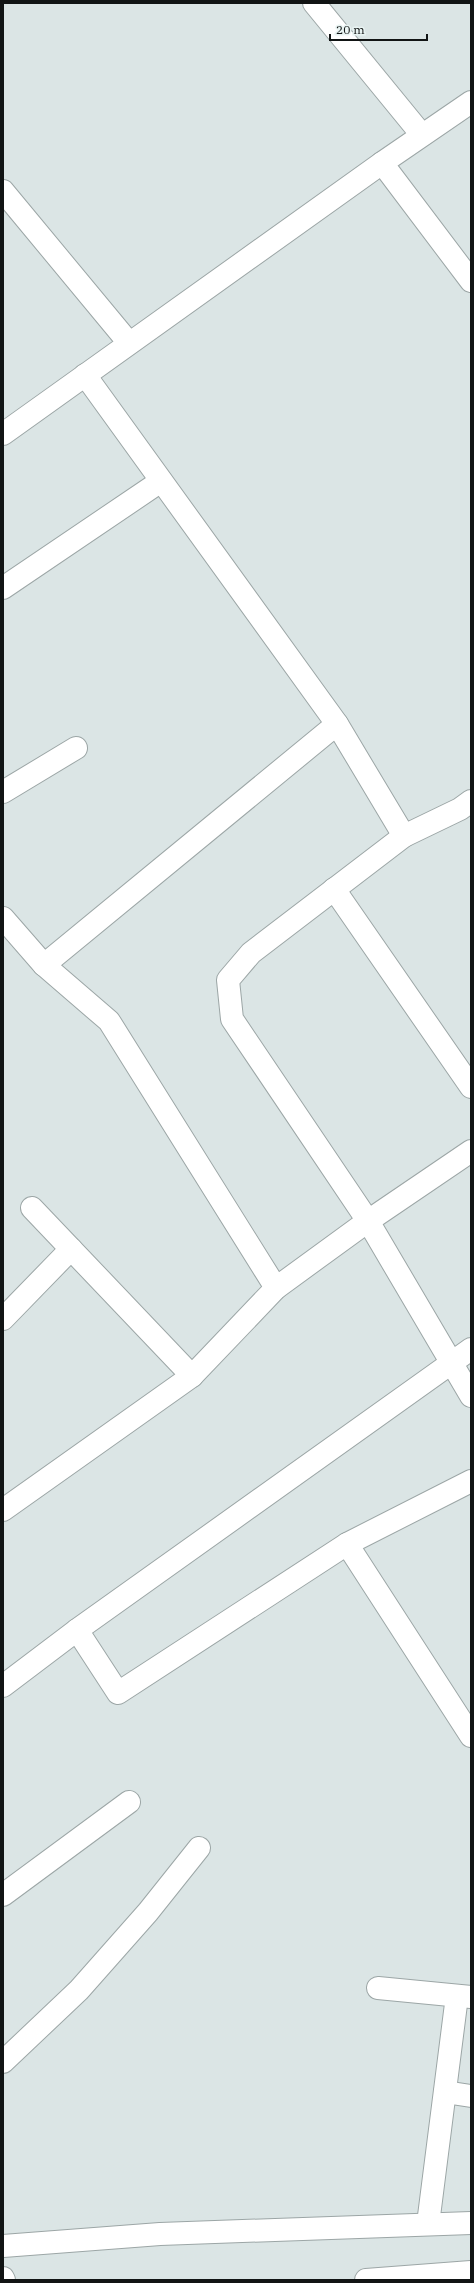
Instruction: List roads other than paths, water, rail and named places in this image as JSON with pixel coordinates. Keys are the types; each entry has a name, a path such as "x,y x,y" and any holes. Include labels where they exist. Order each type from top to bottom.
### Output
{"street":[{"path":"314,3 422,135"},
{"path":"3,434 382,163 471,102"},
{"path":"382,163 471,281"},
{"path":"3,191 129,343"},
{"path":"85,375 337,724 404,836"},
{"path":"3,588 161,480"},
{"path":"44,965 337,724"},
{"path":"3,792 76,748"},
{"path":"467,811 404,836 251,953 228,980 232,1019 368,1221 471,1396"},
{"path":"334,889 471,1087"},
{"path":"3,918 44,965 109,1021 276,1288"},
{"path":"3,1510 192,1376 276,1288 368,1221 471,1151"},
{"path":"32,1208 192,1376"},
{"path":"3,1319 71,1249"},
{"path":"3,1686 77,1630 450,1362 471,1349"},
{"path":"77,1630 118,1693 347,1544 471,1480"},
{"path":"347,1544 471,1736"},
{"path":"3,1895 129,1802"},
{"path":"3,2062 79,1990 148,1912 199,1848"},
{"path":"378,1988 464,1996 445,2092 428,2224"},
{"path":"445,2092 471,2096"},
{"path":"3,2246 160,2234 471,2223"},
{"path":"366,2280 471,2272"}]}
